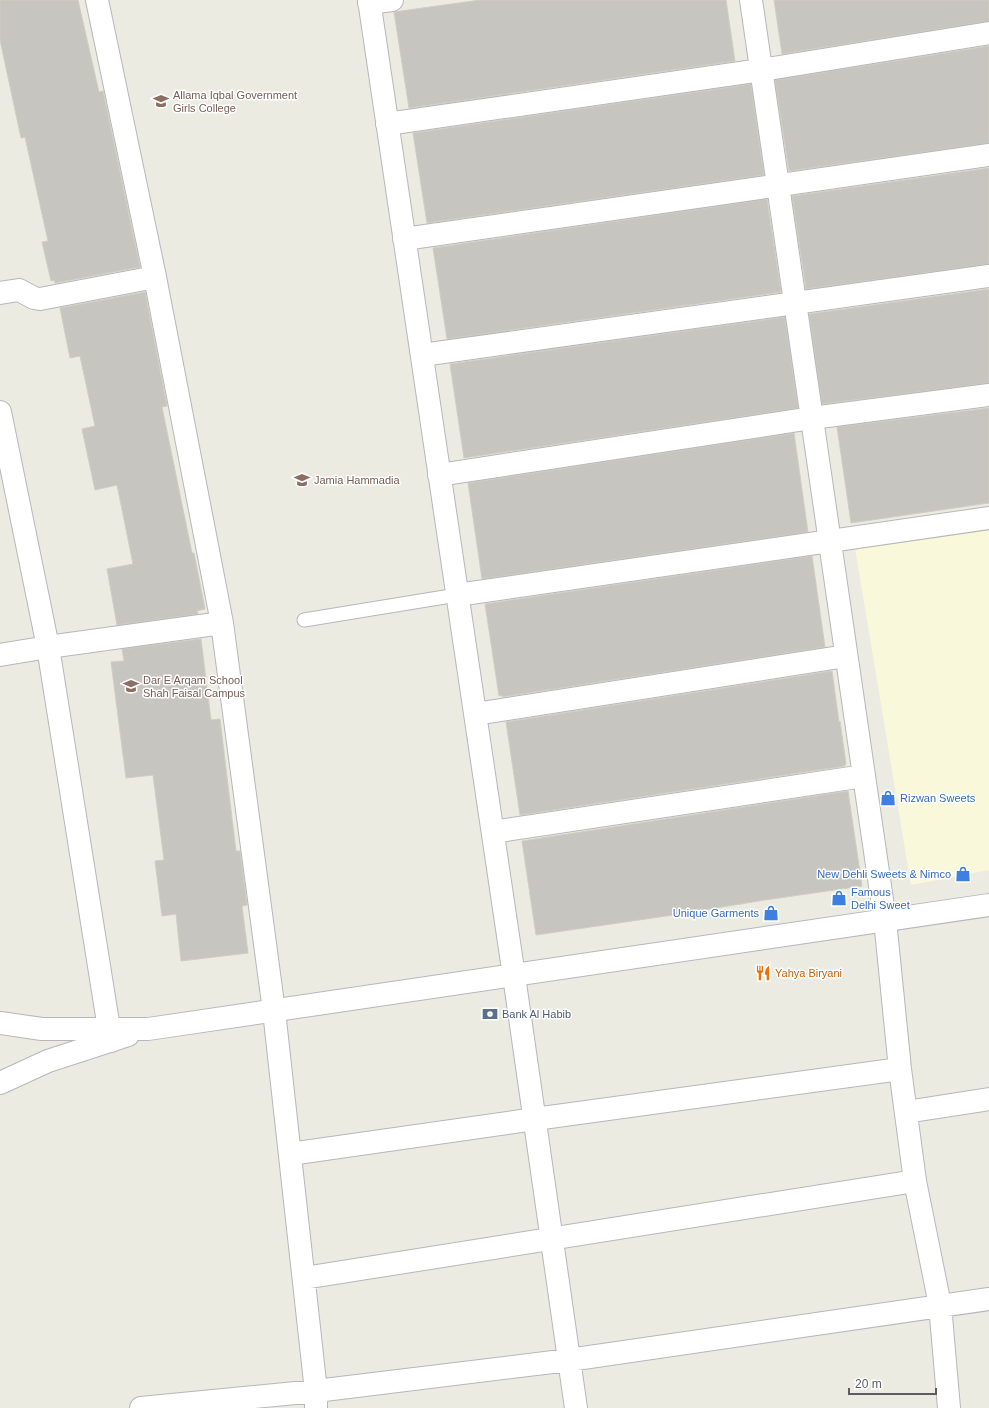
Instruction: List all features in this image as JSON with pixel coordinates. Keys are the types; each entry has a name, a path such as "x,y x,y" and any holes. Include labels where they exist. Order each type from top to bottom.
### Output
{"street":[{"path":"97,0 155,277 222,623 274,1011 316,1400"},
{"path":"392,0 369,2 493,832 576,1408"},
{"path":"751,0 885,920 900,1069 915,1181 940,1305 949,1408"},
{"path":"387,124 761,70 989,33"},
{"path":"404,239 989,155"},
{"path":"422,355 989,276"},
{"path":"0,293 19,290 40,300 155,277"},
{"path":"439,475 812,418 989,395"},
{"path":"0,412 48,647 110,1035"},
{"path":"458,595 989,518"},
{"path":"0,655 222,623"},
{"path":"475,714 846,656"},
{"path":"493,832 864,776"},
{"path":"0,1083 110,1035 989,905"},
{"path":"0,1023 42,1029 110,1035"},
{"path":"290,1154 900,1069"},
{"path":"906,1112 989,1099"},
{"path":"304,1278 915,1181"},
{"path":"141,1408 316,1400 569,1360 989,1299"}],"lane":[{"path":"304,620 458,595"}],"shaded area":[{"path":"989,528 989,870 911,885 855,548"}],"building":[{"path":"0,0 78,0 99,92 103,91 140,267 55,283 54,280 51,281 42,242 48,241 25,137 21,138 0,40"},
{"path":"480,0 726,0 735,61 409,108 394,12"},
{"path":"774,0 989,0 989,21 782,54"},
{"path":"989,46 989,143 789,171 775,80"},
{"path":"751,84 764,175 427,223 413,133"},
{"path":"989,168 989,264 806,289 792,196"},
{"path":"767,199 781,292 447,339 433,248"},
{"path":"989,289 989,383 822,404 809,314"},
{"path":"145,292 167,406 162,407 205,609 197,611 198,614 117,625 107,569 133,564 117,485 95,490 82,429 95,426 80,356 70,358 60,308"},
{"path":"785,317 798,408 464,458 450,364"},
{"path":"989,408 989,503 851,523 837,427"},
{"path":"794,433 808,532 482,579 468,483"},
{"path":"812,556 825,647 502,697 502,695 499,696 485,604"},
{"path":"201,639 211,720 220,719 236,851 240,851 247,905 242,906 248,953 181,961 176,914 162,916 155,861 164,860 153,775 126,778 111,662 124,661 122,649"},
{"path":"832,671 846,764 845,766 520,815 506,722"},
{"path":"848,791 862,886 536,935 522,841"}],"place":[{"name":"Allama Iqbal Government Girls College","path":"161,101"},
{"name":"Jamia Hammadia","path":"302,480"},
{"name":"Dar E Arqam School Shah Faisal Campus","path":"131,686"},
{"name":"Rizwan Sweets","path":"888,798"},
{"name":"New Dehli Sweets & Nimco","path":"963,874"},
{"name":"Famous Delhi Sweet","path":"839,898"},
{"name":"Unique Garments","path":"771,913"},
{"name":"Yahya Biryani","path":"763,973"},
{"name":"Bank Al Habib","path":"490,1014"}]}
